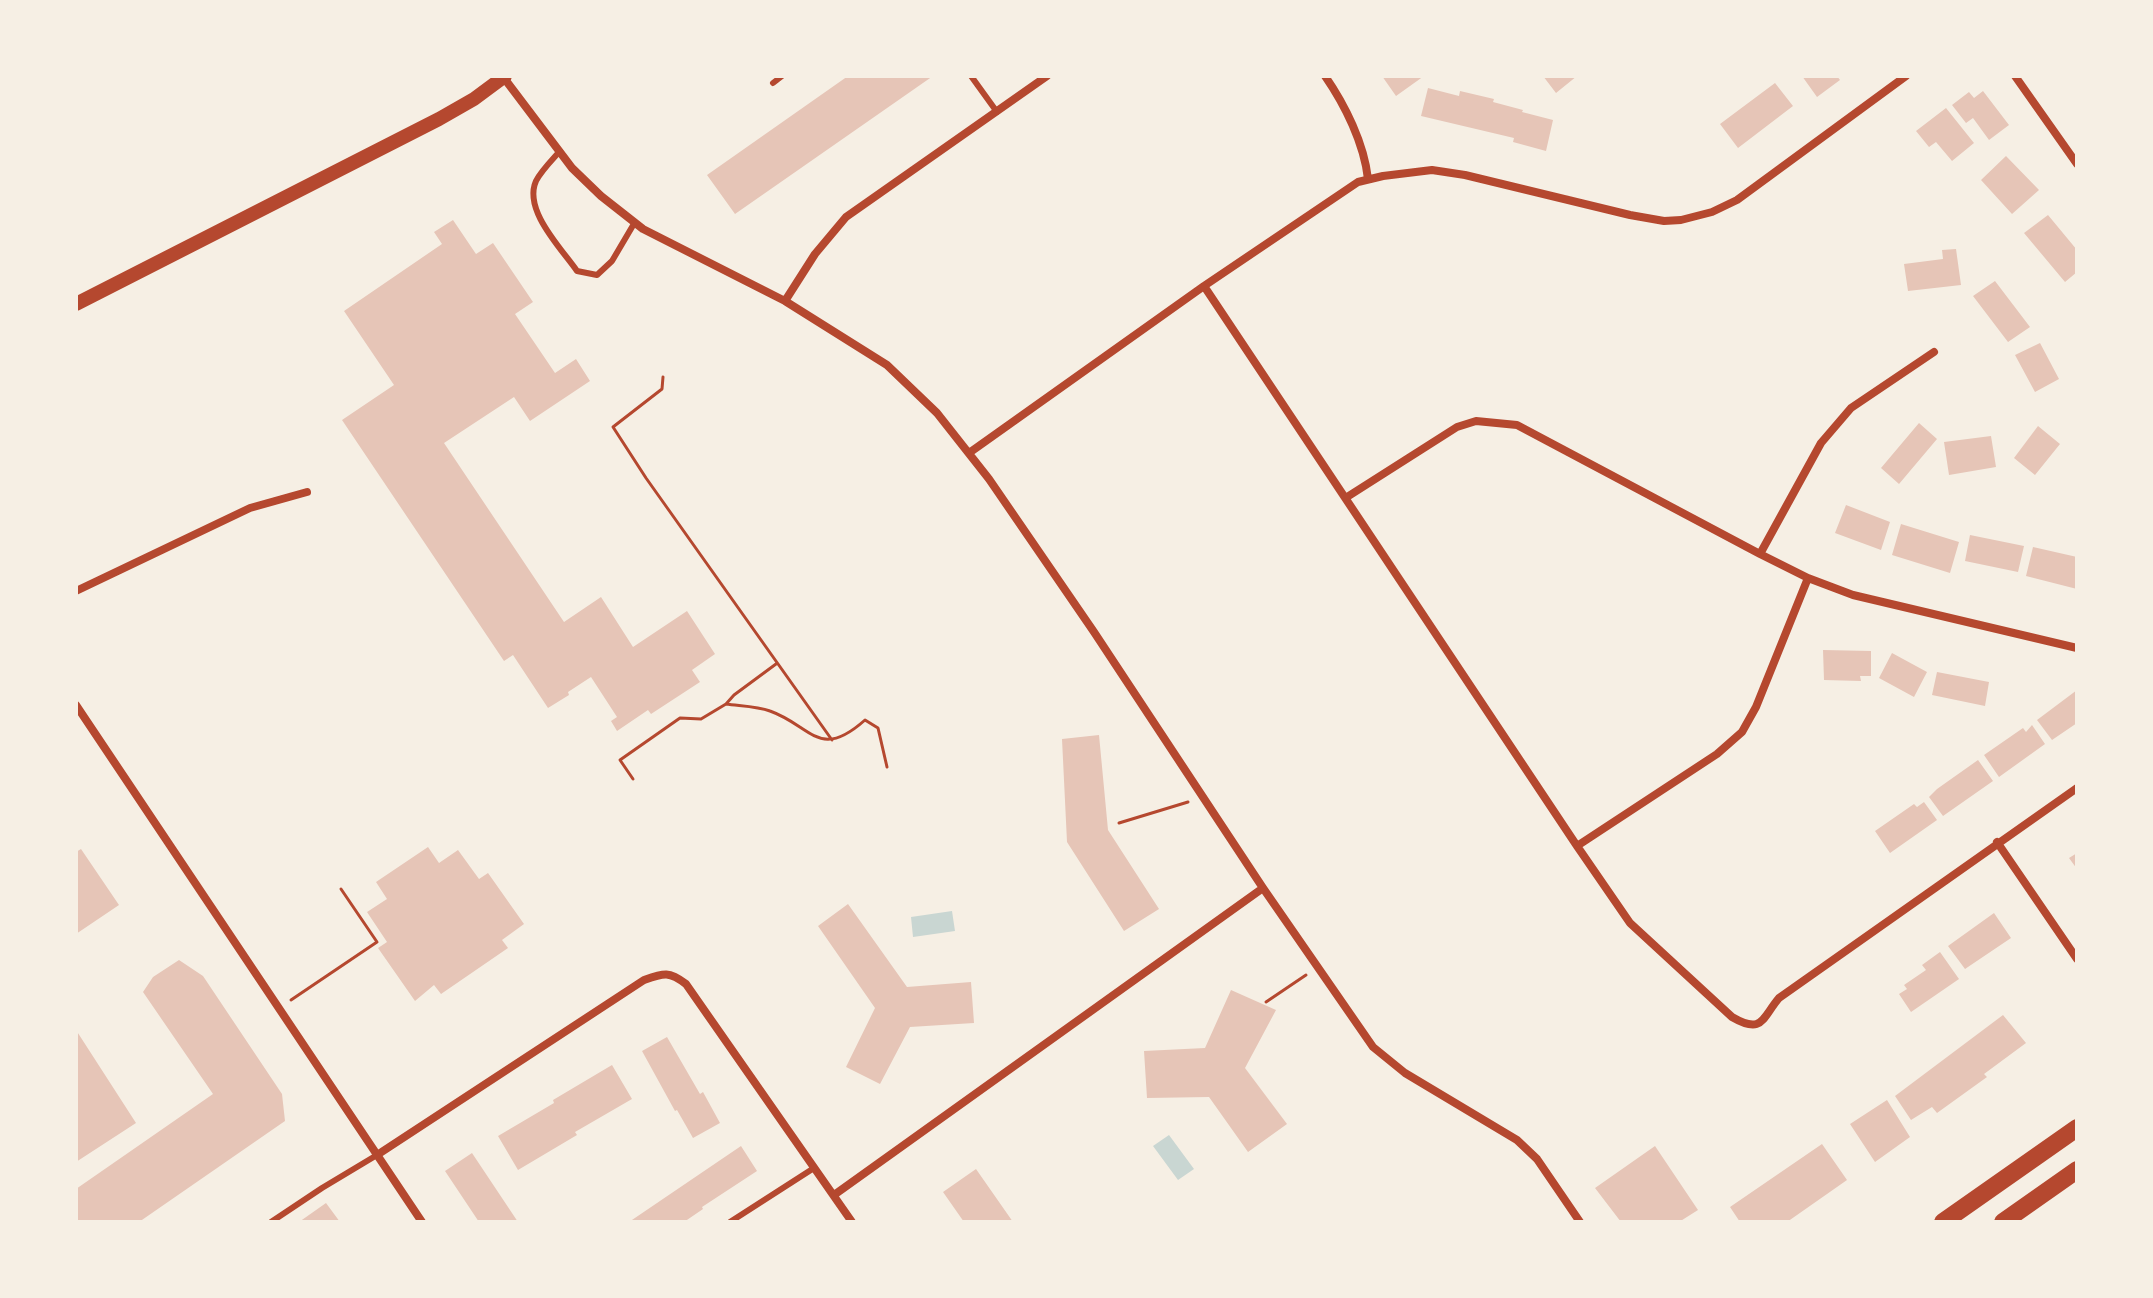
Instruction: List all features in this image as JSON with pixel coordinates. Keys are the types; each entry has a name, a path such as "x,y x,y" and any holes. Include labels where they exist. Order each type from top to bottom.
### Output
{"main road":[{"path":"1943,1222 2077,1128"},
{"path":"2003,1222 2077,1170"}],"street":[{"path":"785,301 815,254 846,217 1047,76"},
{"path":"1325,76 1339,96 1361,148 1368,179"},
{"path":"2015,76 2077,164"},
{"path":"76,304 439,119 505,77 572,168 643,229 785,301 887,365 937,413 989,479 1373,1047 1405,1073 1517,1140 1537,1159 1580,1222"},
{"path":"969,453 1204,286 1358,182 1432,170 1465,175 1630,215 1664,221 1681,220 1712,212 1737,200 1900,78"},
{"path":"1204,286 1630,923 1732,1017 1745,1025 1759,1024 1779,998 2077,788"},
{"path":"1760,554 1821,443 1851,408 1934,352"},
{"path":"1347,497 1457,427 1476,421 1517,425 1808,578 1853,595 2077,648"},
{"path":"76,591 250,508 307,492"},
{"path":"1577,846 1717,754 1742,732 1756,707 1808,578"},
{"path":"76,705 422,1222"},
{"path":"1997,842 2077,959"},
{"path":"834,1195 1263,888"},
{"path":"377,1155 644,980 662,973 675,976 686,984 852,1222"}],"lane":[{"path":"773,83 782,76"},
{"path":"971,76 997,112"},
{"path":"560,151 536,180 532,197 538,216 577,271 597,275 612,261 635,222"},
{"path":"271,1222 377,1155"},
{"path":"730,1222 814,1168"}],"path":[{"path":"663,377 662,389 613,427 832,740"},
{"path":"633,779 620,760 680,718 701,719 726,704 778,663"},
{"path":"726,704 769,710 815,737 832,740 865,720 878,728 887,767"},
{"path":"1119,823 1203,797"},
{"path":"279,1008 377,942 341,889"},
{"path":"1266,1002 1317,967"}],"shaded area":[{"path":"952,911 955,931 913,937 911,917"},
{"path":"1169,1135 1194,1169 1178,1180 1153,1146"}],"building":[{"path":"848,76 933,76 735,214 707,175"},
{"path":"1382,76 1424,76 1396,96"},
{"path":"1543,76 1577,76 1556,93"},
{"path":"1802,76 1837,76 1840,80 1817,97"},
{"path":"1775,83 1793,106 1738,148 1720,124"},
{"path":"1428,88 1459,96 1460,91 1494,99 1493,102 1553,120 1546,151 1513,142 1514,138 1421,116"},
{"path":"1983,91 2009,125 1989,140 1973,118 1966,123 1952,105 1969,92 1974,98"},
{"path":"1946,108 1974,143 1952,161 1936,142 1929,147 1916,131"},
{"path":"2006,156 2039,190 2012,214 1981,180"},
{"path":"2048,215 2077,250 2077,272 2065,282 2024,233"},
{"path":"453,220 476,254 493,243 533,302 515,314 555,373 576,359 590,381 530,421 514,397 444,443 564,622 601,597 633,647 687,611 715,654 692,670 700,682 651,714 648,710 617,731 611,721 617,717 591,677 548,708 513,655 504,661 342,420 394,385 344,311 442,244 434,232"},
{"path":"1956,249 1961,285 1908,291 1904,264 1943,259 1942,250"},
{"path":"1995,281 2030,327 2008,342 1973,296"},
{"path":"2040,343 2059,379 2035,392 2015,355"},
{"path":"1919,423 1937,439 1899,484 1881,468"},
{"path":"2038,426 2060,444 2035,475 2014,458"},
{"path":"1991,436 1996,467 1949,475 1944,442"},
{"path":"1846,505 1890,522 1881,550 1835,533"},
{"path":"1901,524 1959,542 1950,573 1892,555"},
{"path":"1970,535 2024,546 2018,572 1965,561"},
{"path":"2033,547 2077,557 2077,589 2026,576"},
{"path":"1823,650 1871,651 1871,676 1860,676 1861,681 1824,680"},
{"path":"1892,653 1927,672 1914,697 1879,678"},
{"path":"1937,672 1989,682 1985,706 1932,695"},
{"path":"2077,690 2077,723 2052,740 2037,720"},
{"path":"2032,725 2045,744 1999,777 1984,755 2023,728 2026,732"},
{"path":"1099,735 1108,830 1159,909 1124,931 1067,842 1062,739"},
{"path":"1978,760 1993,781 1943,816 1929,797"},
{"path":"1924,802 1937,820 1890,853 1875,831 1914,804 1917,807"},
{"path":"428,847 439,863 458,850 479,879 488,873 524,924 502,940 508,948 441,994 434,985 415,1001 378,948 387,942 367,912 387,899 376,882"},
{"path":"81,849 119,905 76,934 76,852"},
{"path":"2077,853 2077,869 2069,858"},
{"path":"848,904 907,987 971,982 974,1023 910,1027 880,1084 846,1067 875,1008 818,926"},
{"path":"1994,913 2011,938 1965,969 1948,946"},
{"path":"1940,952 1959,979 1911,1012 1899,994 1907,989 1904,985 1926,970 1922,965"},
{"path":"179,960 203,976 282,1094 285,1121 139,1222 76,1222 76,1189 213,1094 143,992 153,977"},
{"path":"1231,990 1276,1010 1245,1068 1287,1124 1248,1152 1209,1097 1147,1098 1144,1051 1205,1048"},
{"path":"2003,1015 2026,1043 1984,1074 1987,1077 1937,1113 1932,1107 1911,1120 1895,1096"},
{"path":"76,1030 136,1123 76,1162"},
{"path":"667,1037 720,1123 693,1138 642,1051"},
{"path":"612,1065 632,1099 518,1170 498,1136"},
{"path":"1887,1100 1910,1137 1875,1162 1850,1124"},
{"path":"1822,1144 1847,1180 1787,1222 1740,1222 1730,1207"},
{"path":"741,1146 757,1171 684,1222 629,1222"},
{"path":"1655,1146 1698,1210 1679,1222 1621,1222 1595,1188"},
{"path":"472,1153 518,1222 479,1222 445,1171"},
{"path":"976,1169 1013,1222 964,1222 943,1192"},
{"path":"326,1203 340,1222 299,1222"}]}
